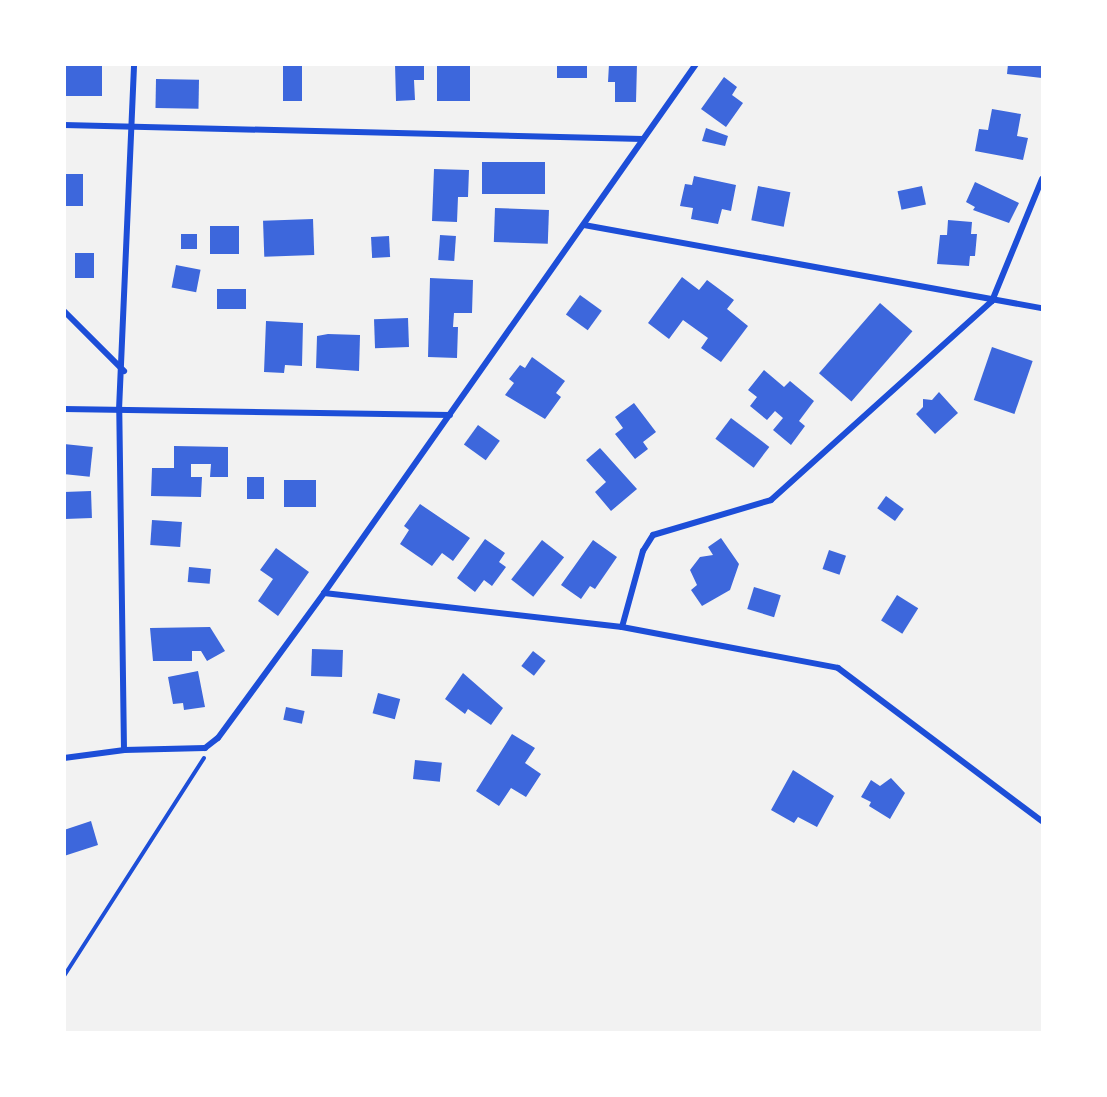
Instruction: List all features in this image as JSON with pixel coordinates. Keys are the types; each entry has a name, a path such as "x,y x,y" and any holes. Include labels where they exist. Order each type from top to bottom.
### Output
{"street":[{"path":"124,750 119,410 123,371 134,64"},
{"path":"64,758 124,750 205,748 218,738 324,594 696,64"},
{"path":"64,125 643,139"},
{"path":"622,627 643,551 653,535 771,500 992,301 1042,179"},
{"path":"584,225 992,301 1042,308"},
{"path":"64,311 123,371"},
{"path":"64,409 450,415"},
{"path":"324,594 622,627 838,668 1042,821"}],"path":[{"path":"64,976 218,738"}],"building":[{"path":"64,64 102,64 102,96 64,96"},
{"path":"395,64 424,64 424,80 414,80 415,100 396,101"},
{"path":"437,64 470,64 470,101 437,101"},
{"path":"557,64 587,64 587,78 557,78"},
{"path":"609,64 637,64 636,102 615,102 615,82 608,82"},
{"path":"1008,64 1042,64 1042,78 1007,74"},
{"path":"283,65 302,65 302,101 283,101"},
{"path":"724,77 737,87 732,95 743,103 726,127 701,109"},
{"path":"156,79 199,80 198,109 155,108"},
{"path":"992,109 1021,114 1017,136 1028,138 1023,160 975,151 979,129 988,130"},
{"path":"706,128 728,136 725,146 702,141"},
{"path":"482,162 545,162 545,194 482,194"},
{"path":"434,169 469,170 468,197 458,197 457,222 432,221"},
{"path":"64,174 83,174 83,206 64,206"},
{"path":"694,176 736,185 731,211 722,209 718,224 691,219 693,208 680,206 685,184 692,185"},
{"path":"975,182 1019,203 1009,223 973,210 975,207 966,202"},
{"path":"758,186 790,192 784,227 751,220"},
{"path":"922,186 926,205 901,210 898,191"},
{"path":"495,208 549,210 548,244 494,242"},
{"path":"313,219 314,255 264,257 263,221"},
{"path":"948,220 972,222 971,234 977,234 975,256 970,256 969,266 937,264 940,235 947,235"},
{"path":"210,226 239,226 239,254 210,254"},
{"path":"181,234 197,234 197,249 181,249"},
{"path":"440,235 456,236 454,261 438,260"},
{"path":"389,236 390,257 372,258 371,237"},
{"path":"75,253 94,253 94,278 75,278"},
{"path":"176,265 201,270 196,292 172,288"},
{"path":"682,277 699,290 707,280 734,300 727,309 748,326 721,362 701,348 708,338 683,320 669,339 648,323"},
{"path":"430,278 473,280 472,313 454,313 453,327 458,327 457,358 428,357"},
{"path":"217,289 246,289 246,309 217,309"},
{"path":"580,295 602,311 588,330 566,314"},
{"path":"880,303 912,331 851,401 819,373"},
{"path":"408,318 409,347 375,348 374,319"},
{"path":"266,321 303,323 302,366 285,365 284,373 264,372"},
{"path":"360,335 359,371 316,368 317,336"},
{"path":"992,347 1033,361 1014,414 974,400"},
{"path":"532,357 565,381 556,393 561,397 545,419 505,395 514,383 509,379 520,365 525,368"},
{"path":"764,370 784,387 790,381 814,401 799,421 805,426 791,445 773,430 783,418 775,411 767,420 750,406 757,397 748,390"},
{"path":"939,392 958,413 935,434 916,414 923,407 923,399 932,400"},
{"path":"634,403 656,432 643,442 648,449 635,459 615,434 623,428 615,417"},
{"path":"731,418 769,447 754,468 715,439"},
{"path":"478,425 500,441 486,460 464,444"},
{"path":"64,444 93,447 90,477 64,474"},
{"path":"174,446 228,447 228,477 210,477 211,464 191,464 191,477 202,477 201,497 151,496 152,468 174,468"},
{"path":"600,448 637,489 611,511 595,492 606,482 586,460"},
{"path":"247,477 264,477 264,499 247,499"},
{"path":"284,480 316,480 316,507 284,507"},
{"path":"91,491 92,518 65,519 64,492"},
{"path":"886,496 904,509 895,521 877,508"},
{"path":"420,504 470,538 453,561 442,553 432,566 400,544 409,530 404,526"},
{"path":"152,520 182,522 180,547 150,545"},
{"path":"721,538 739,564 730,590 702,606 691,590 697,585 690,570 700,557 713,555 708,547"},
{"path":"485,539 505,553 499,562 506,567 492,586 484,580 475,592 457,578"},
{"path":"542,540 564,557 533,597 511,579"},
{"path":"593,540 617,557 595,589 590,586 581,599 561,585"},
{"path":"276,548 309,572 278,616 258,601 273,579 260,570"},
{"path":"829,550 846,556 840,575 822,569"},
{"path":"189,567 211,569 210,584 188,582"},
{"path":"754,587 781,595 774,617 747,609"},
{"path":"897,595 918,608 902,634 881,620"},
{"path":"210,627 225,651 207,661 201,651 192,651 192,661 153,661 150,628"},
{"path":"312,649 343,650 342,677 311,676"},
{"path":"533,651 546,661 534,676 521,666"},
{"path":"198,671 205,707 184,710 183,703 173,704 168,677"},
{"path":"463,673 503,708 491,725 468,709 465,714 445,699"},
{"path":"378,693 400,699 395,719 373,713"},
{"path":"286,707 305,711 302,724 283,720"},
{"path":"512,734 535,748 525,763 541,774 526,797 511,788 499,806 476,791"},
{"path":"415,760 442,763 440,782 413,779"},
{"path":"793,770 834,796 817,827 798,817 794,823 771,810"},
{"path":"891,778 905,793 890,819 869,806 871,802 861,797 871,780 880,786"},
{"path":"91,821 98,845 64,856 64,830"}]}
